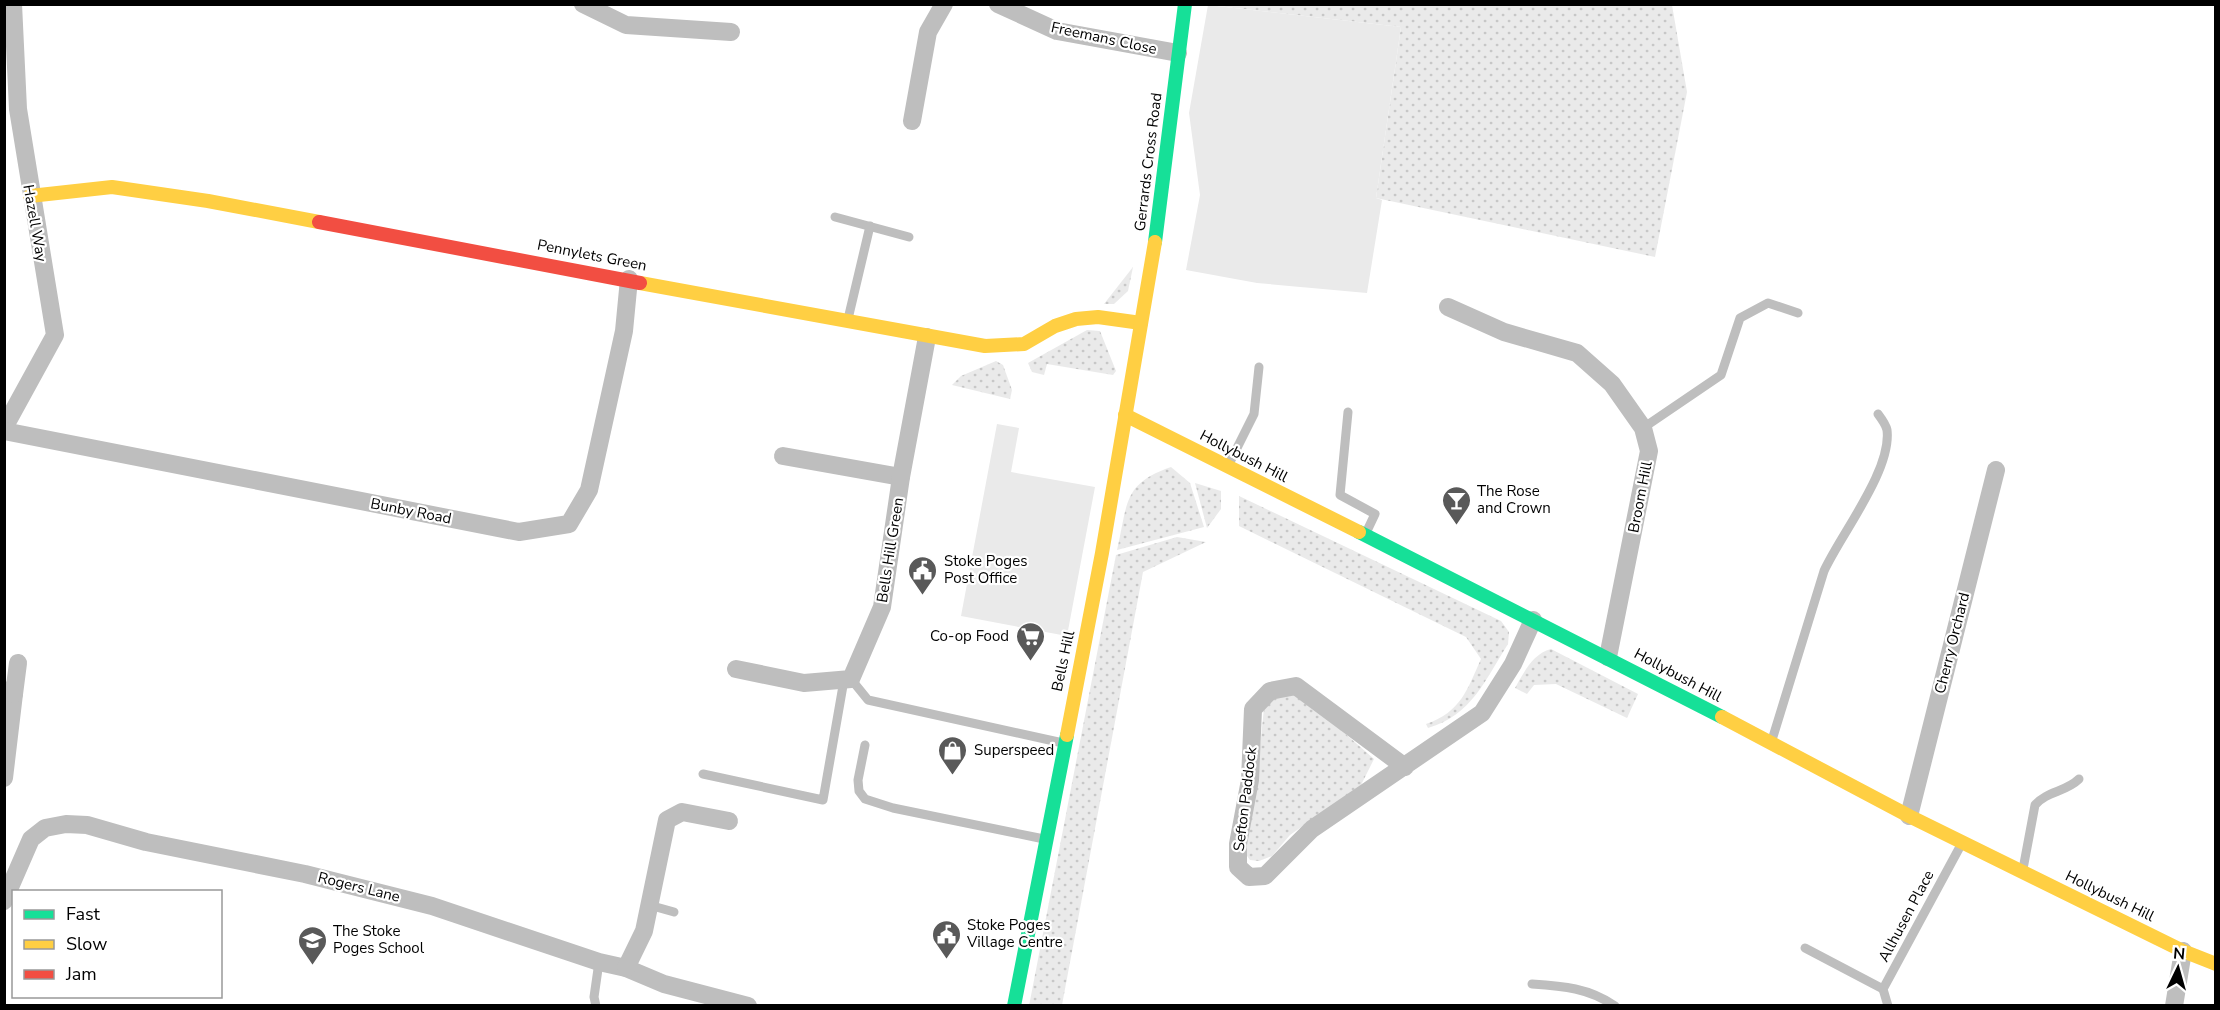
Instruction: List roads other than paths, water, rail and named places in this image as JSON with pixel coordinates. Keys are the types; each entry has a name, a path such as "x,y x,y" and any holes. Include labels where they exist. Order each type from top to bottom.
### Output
{"street":[{"name":"Hazell Way","path":"4,430 55,335 30,196 18,110 13,4"},
{"path":"583,4 626,25 731,32"},
{"path":"912,121 928,32 944,4"},
{"name":"Freemans Close","path":"998,4 1057,31 1178,53"},
{"name":"Gerrards Cross Road","path":"1141,323 1153,261 1185,4"},
{"name":"Pennylets Green","path":"30,196 112,187 208,201 927,337 1000,347 1021,344 1040,337 1056,325 1078,318 1141,323"},
{"name":"Bunby Road","path":"4,430 519,532 569,524 589,490 624,331 629,279"},
{"name":"Broom Hill","path":"1448,307 1504,332 1577,353 1612,384 1643,428 1649,450 1608,657"},
{"name":"Bells Hill","path":"1014,1005 1063,743 1102,554 1141,323"},
{"name":"Bells Hill Green","path":"848,680 882,608 927,337"},
{"name":"Hollybush Hill","path":"1125,415 1608,657 1909,816 2183,951 2216,964"},
{"path":"783,456 902,477"},
{"name":"Cherry Orchard","path":"1909,816 1996,470"},
{"name":"Sefton Paddock","path":"1405,767 1296,686 1270,691 1253,709 1250,780 1238,844 1238,867 1249,877 1265,876 1312,829 1405,767 1482,713 1513,664 1533,620"},
{"path":"4,778 9,692 18,663"},
{"path":"736,669 804,683 848,680"},
{"path":"626,968 644,931 667,820 682,812 729,821"},
{"name":"Rogers Lane","path":"4,901 31,839 45,828 66,824 87,825 146,842 305,874 432,906 599,962 626,968 664,984 748,1005"},
{"path":"2175,1005 2183,951"}],"lane":[{"path":"835,217 909,237"},
{"path":"848,321 870,226"},
{"path":"1643,428 1721,375 1740,318 1768,303 1798,314"},
{"path":"1228,466 1254,414 1259,367"},
{"path":"1348,412 1340,495 1375,514 1365,535"},
{"path":"1771,742 1824,571 1878,471 1887,429 1878,414"},
{"path":"848,680 868,700 1063,743"},
{"path":"703,774 823,800 848,680"},
{"path":"864,745 858,780 859,791 865,799 893,808 1046,840"},
{"path":"2023,872 2035,805 2042,797 2065,788 2079,779"},
{"name":"Allhusen Place","path":"1883,989 1963,841"},
{"path":"649,905 674,912"},
{"path":"1805,948 1883,989 1888,1005"},
{"path":"596,1005 594,997 599,962"},
{"path":"1532,984 1574,987 1598,994 1616,1005"}],"place":[{"name":"The Rose and Crown","path":"1456,526"},
{"name":"Stoke Poges Post Office","path":"923,596"},
{"name":"Co-op Food","path":"1030,662"},
{"name":"Superspeed","path":"953,776"},
{"name":"Stoke Poges Village Centre","path":"946,960"},
{"name":"The Stoke Poges School","path":"312,966"}]}
